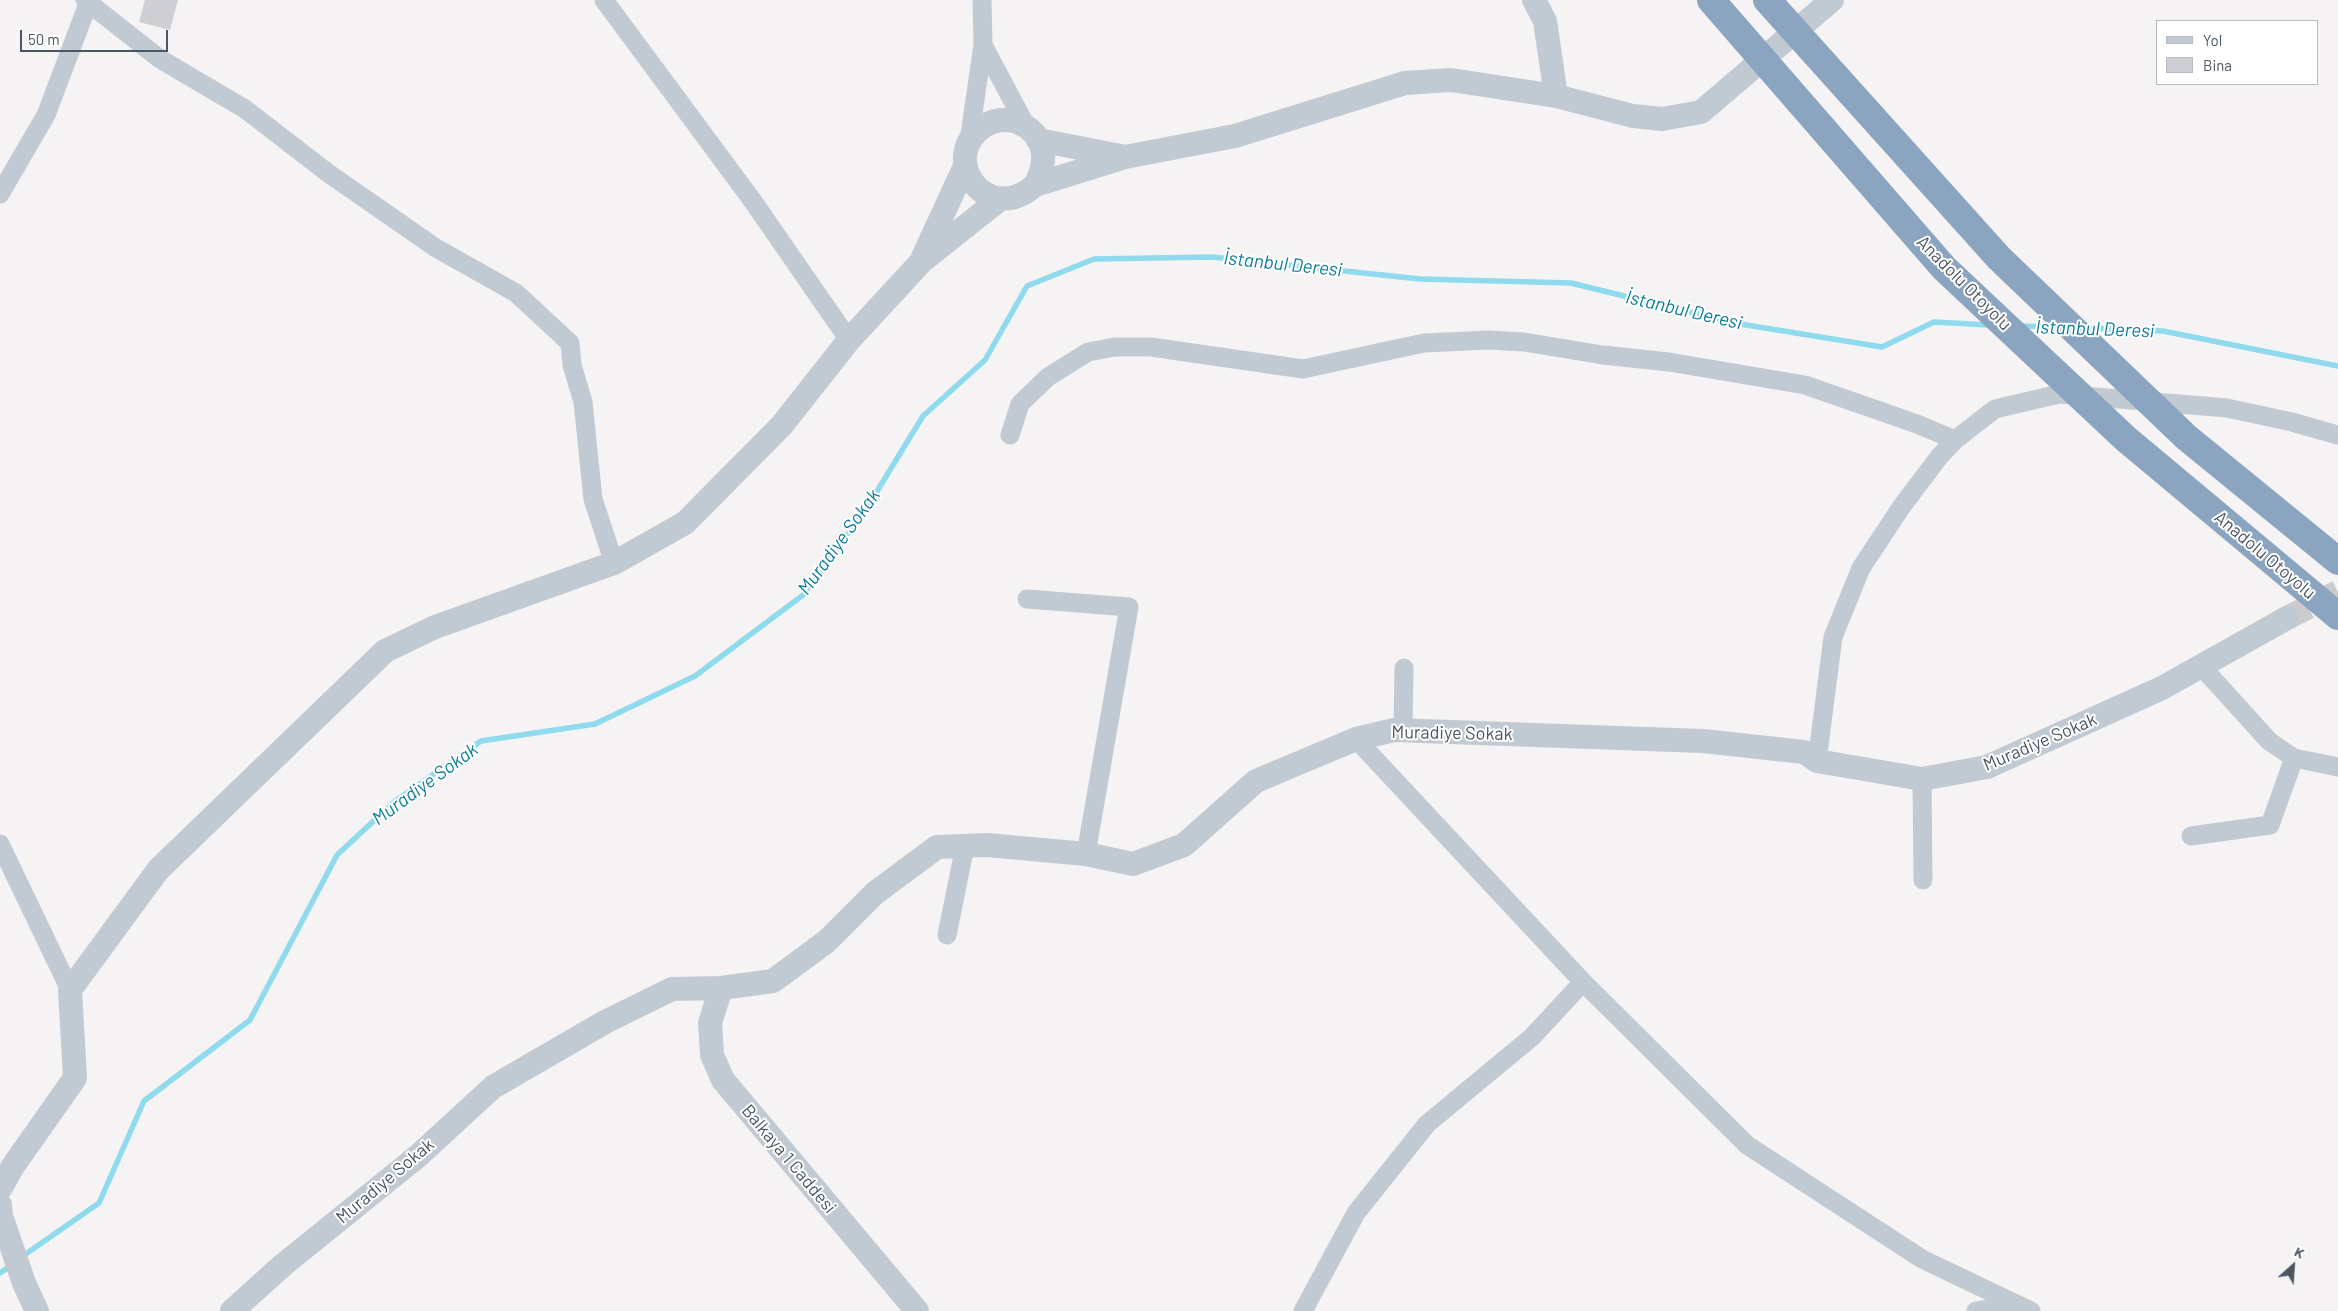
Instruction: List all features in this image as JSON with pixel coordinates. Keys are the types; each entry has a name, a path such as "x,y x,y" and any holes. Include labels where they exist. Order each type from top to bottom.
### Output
{"highway":[{"name":"Anadolu Otoyolu","path":"1711,0 1944,268 2126,439 2338,616"},
{"path":"1767,0 1999,258 2186,437 2338,561"}],"street":[{"path":"604,0 752,200 849,340"},
{"path":"982,0 984,45 969,141 965,153 965,166 969,178 977,189 988,196 1000,199 1013,199 1026,194 1035,185 1042,173 1044,160 1032,133 984,45"},
{"path":"1534,0 1545,21 1556,96"},
{"path":"1035,185 1125,157 1235,136 1405,83 1451,80 1556,96 1633,116 1662,119 1700,112 1832,0"},
{"path":"0,194 46,115 88,1 160,59 246,110 328,173 436,248 516,293 570,342 572,365 583,402 593,499 614,563"},
{"path":"969,141 977,131 994,122 1014,121 1032,133 1125,157"},
{"path":"922,261 965,166"},
{"path":"70,990 158,870 385,650 435,627 614,563 686,523 782,425 849,340 922,261 1000,199"},
{"path":"1010,435 1020,404 1048,377 1088,352 1115,346 1151,347 1303,369 1424,343 1489,340 1524,342 1603,355 1669,362 1805,385 1917,424 1955,440"},
{"path":"1816,761 1833,637 1861,568 1902,506 1955,440 1995,409 2060,394 2227,408 2292,422 2338,435"},
{"path":"1027,599 1129,607 1086,854"},
{"name":"Muradiye Sokak","path":"232,1311 283,1266 418,1156 493,1087 605,1022 672,989 721,988 773,981 827,940 875,893 938,847 987,845 1086,854 1132,864 1184,845 1256,781 1356,739 1394,730 1703,741 1804,752 1816,761 1922,779 1987,767 2162,688 2286,618"},
{"path":"2202,667 2269,741 2294,758 2338,767"},
{"path":"1403,730 1404,668"},
{"path":"1356,739 1583,982 1747,1145 1922,1259 2024,1307"},
{"path":"2191,836 2270,825 2294,758"},
{"path":"1922,779 1923,880"},
{"path":"0,844 70,990 75,1078 12,1166 0,1189"},
{"path":"947,935 965,846"},
{"path":"1303,1311 1356,1213 1427,1124 1532,1037 1583,982"},
{"name":"Balkaya 1 Caddesi","path":"721,988 710,1023 712,1055 723,1080 917,1311"},
{"path":"0,1213 24,1283 37,1311"},
{"path":"1976,1311 2024,1307"}],"building":[{"path":"145,0 178,0 170,30 139,22"}],"waterway":[{"name":"Muradiye Sokak","path":"20,1258 99,1203 144,1101 250,1020 337,855 394,802 481,741 595,724 695,676 803,595 868,506 923,416 985,360 1027,286 1094,259 1212,257 1420,279 1571,283 1734,323 1882,347 1934,322 1989,325"},
{"name":"İstanbul Deresi","path":"2019,326 2057,327"},
{"name":"İstanbul Deresi","path":"2086,328 2163,331 2338,366"},
{"name":"Muradiye Sokak","path":"0,1273 13,1264"}],"tunnel":[{"path":"2287,618 2338,592"}]}
